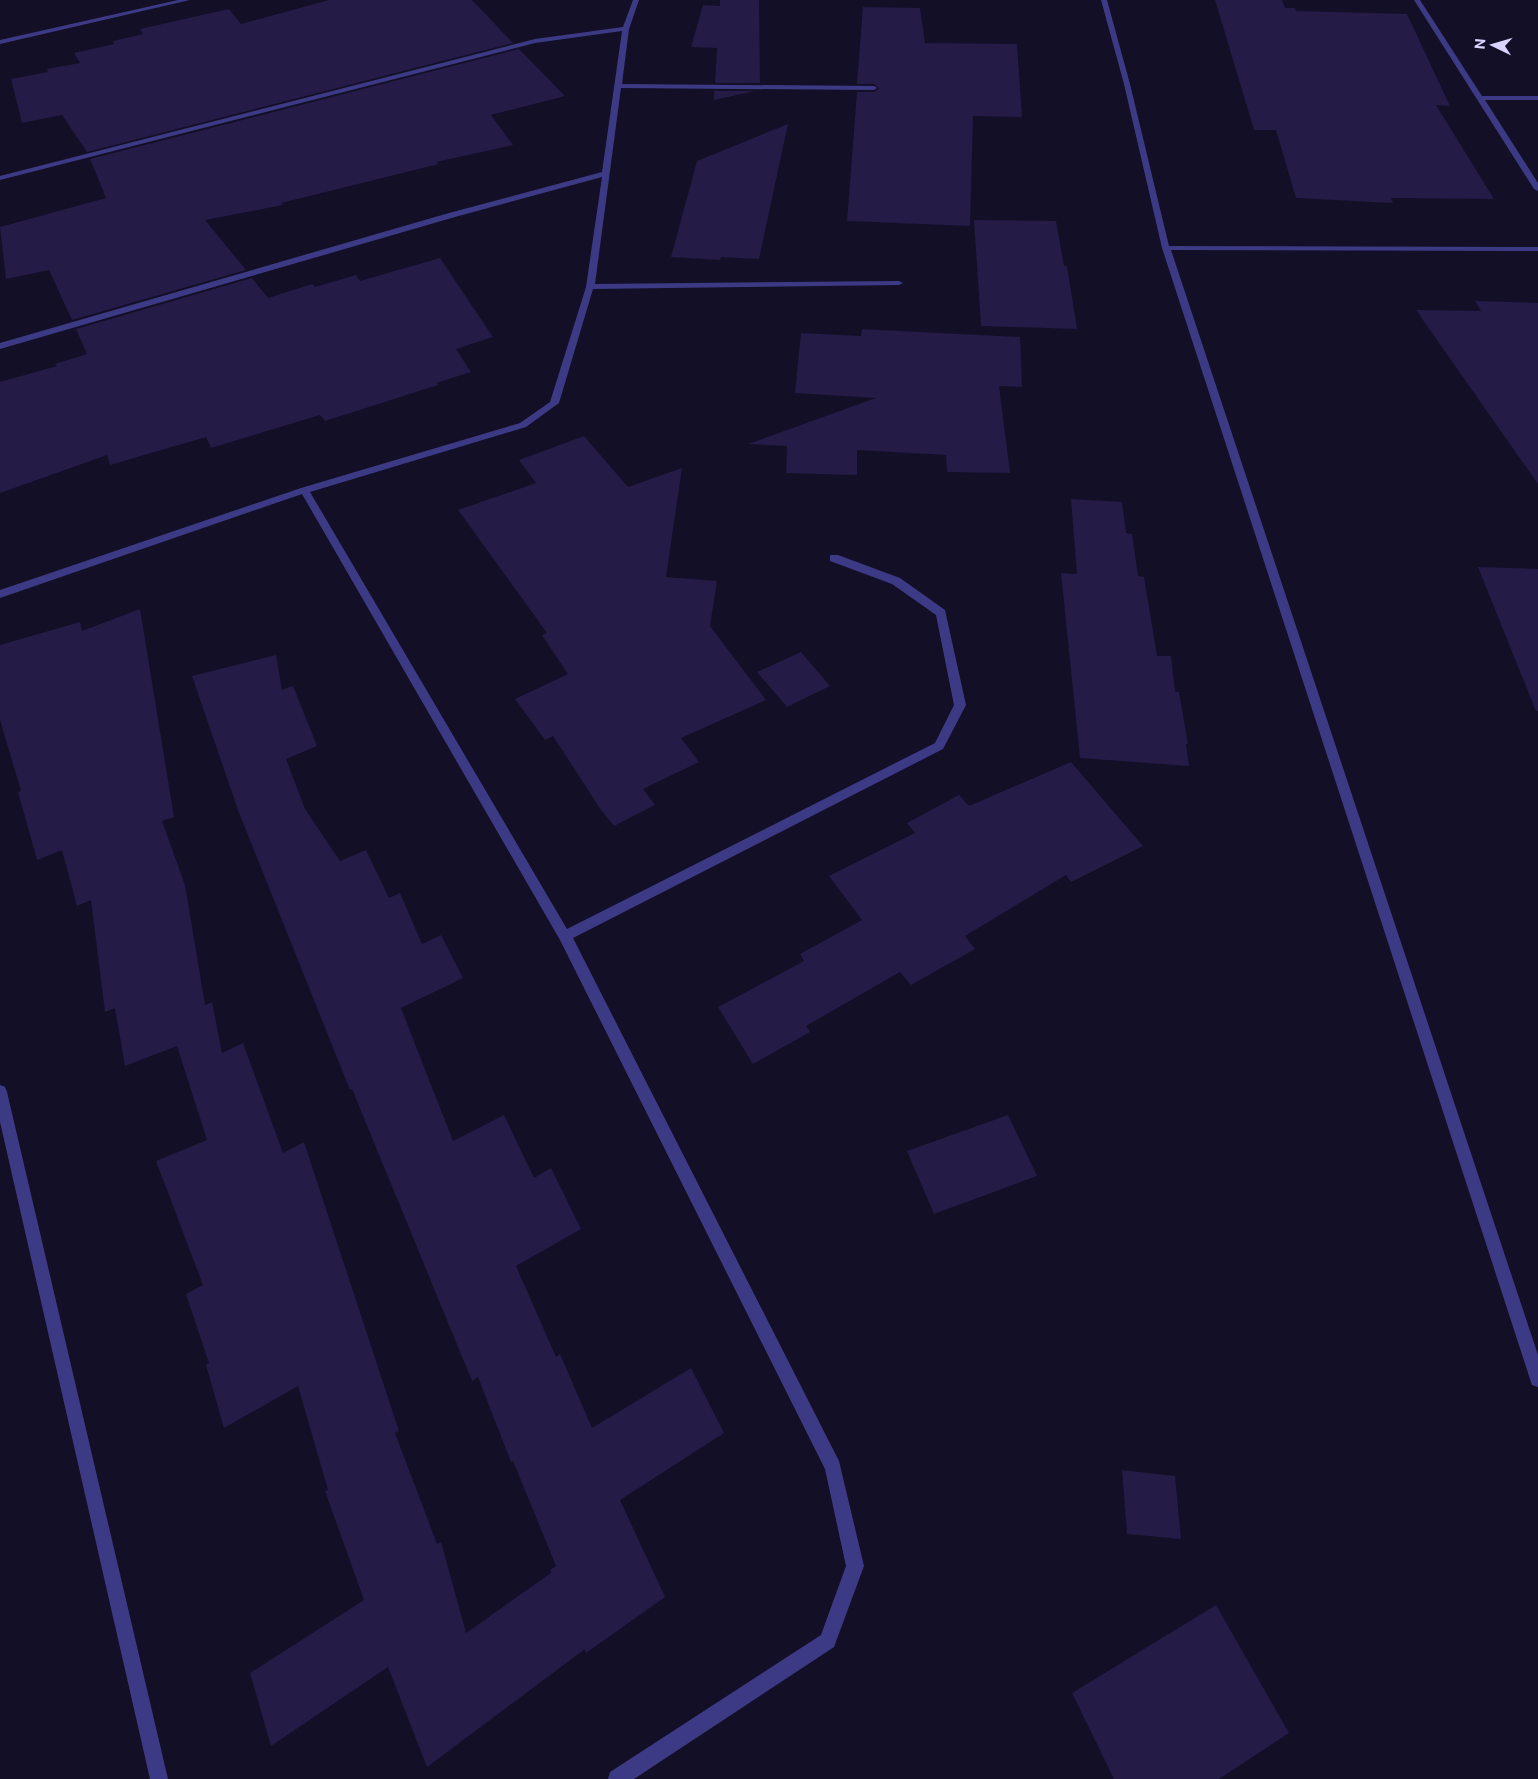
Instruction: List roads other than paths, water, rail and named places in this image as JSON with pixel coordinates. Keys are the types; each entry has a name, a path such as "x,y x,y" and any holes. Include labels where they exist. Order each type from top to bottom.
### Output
{"street":[{"path":"0,42 187,0"},
{"path":"0,594 304,490 523,425 554,402 590,287 604,174 626,29 636,0"},
{"path":"1104,0 1127,84 1166,248 1538,1379"},
{"path":"1416,0 1538,189"},
{"path":"0,178 535,41 626,29"},
{"path":"618,86 874,88"},
{"path":"1478,98 1538,98"},
{"path":"0,346 452,215 604,174"},
{"path":"1166,248 1538,249"},
{"path":"590,287 899,284"},
{"path":"304,490 565,936 833,1467 855,1566 828,1641 617,1779"},
{"path":"565,936 939,746 960,705 942,613 896,581 834,558"},
{"path":"0,1092 159,1779"}]}
